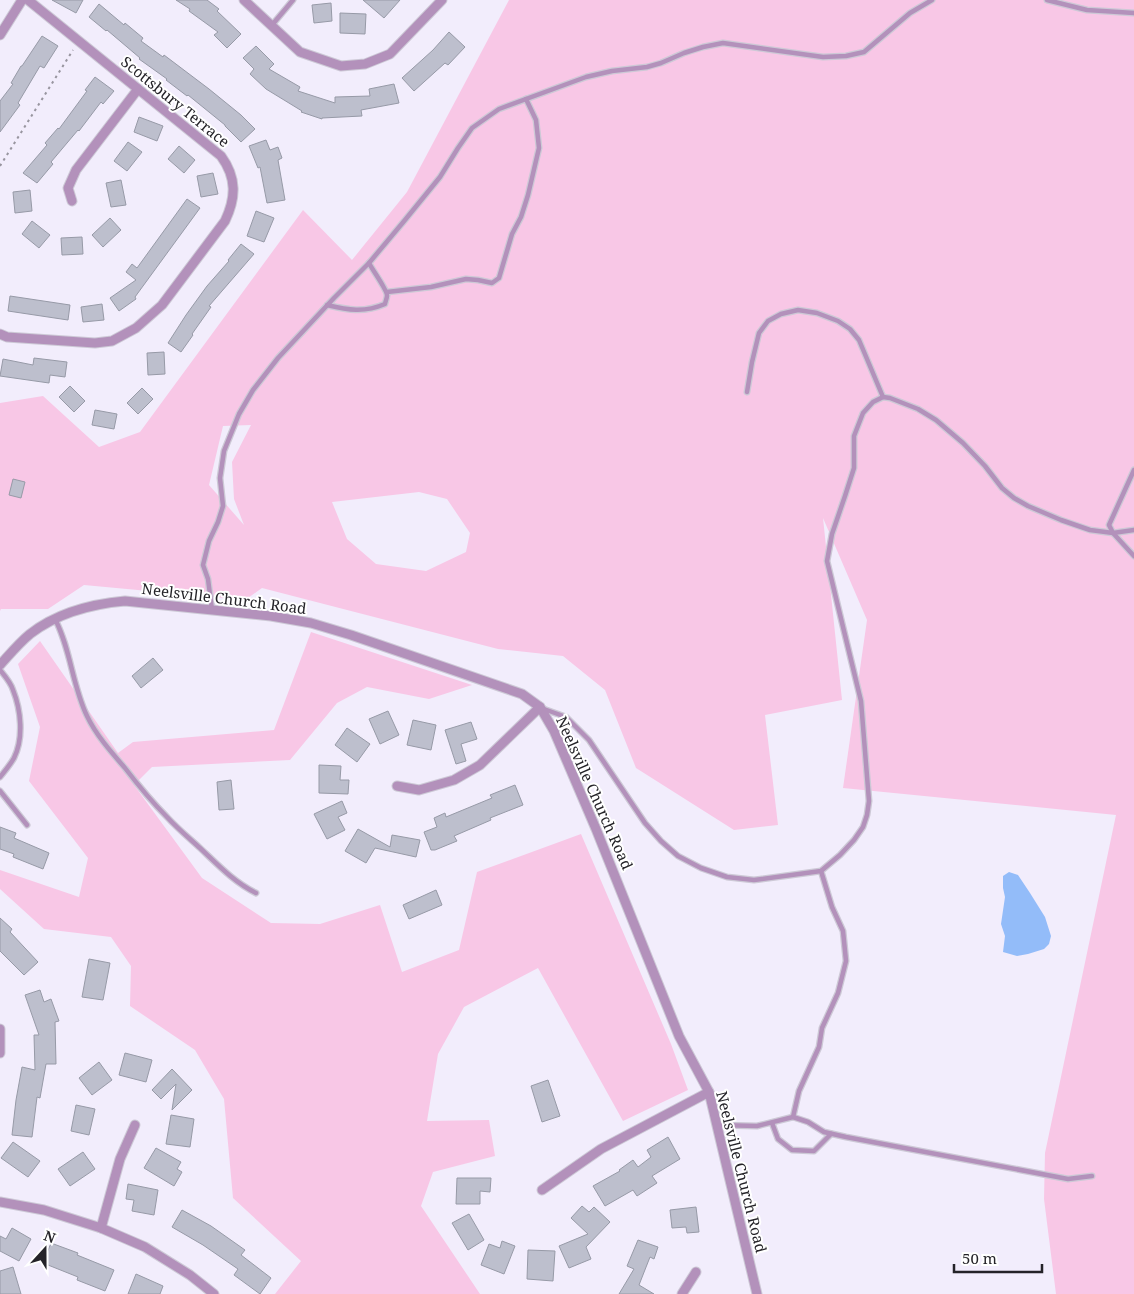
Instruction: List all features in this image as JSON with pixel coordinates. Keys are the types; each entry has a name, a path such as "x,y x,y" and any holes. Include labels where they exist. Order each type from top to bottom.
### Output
{"street":[{"path":"0,34 22,0"},
{"name":"Scottsbury Terrace","path":"0,334 7,337 95,343 112,341 136,328 162,305 225,221 231,208 234,186 221,156 28,0"},
{"path":"244,0 300,52 341,66 365,64 390,54 442,0"},
{"path":"72,201 68,188 76,170 138,89"},
{"name":"Neelsville Church Road","path":"0,665 30,634 55,619 85,607 125,601 271,616 311,623 522,694 540,707 554,731 596,829 679,1036 709,1092 757,1294"},
{"path":"397,786 419,790 454,780 480,765 540,707"},
{"path":"0,1029 0,1053"},
{"path":"542,1190 601,1149 709,1092"},
{"path":"101,1228 120,1159 135,1125"},
{"path":"0,1202 44,1210 101,1228 145,1248 190,1275 214,1294"},
{"path":"682,1294 696,1272"}],"lane":[{"path":"272,26 293,0"},
{"path":"212,610 208,579 203,564 209,541 223,506 220,478 224,451 238,414 253,390 278,358 369,263 440,177 472,128 499,109 586,77 612,71 647,67 703,47 723,44 823,57 846,56 864,52 910,13 932,0"},
{"path":"1047,0 1087,10 1134,13"},
{"path":"387,292 466,279 492,284 499,278 512,234 521,218 539,148 536,120 526,99"},
{"path":"328,305 370,310 385,304 388,297 387,292 369,263"},
{"path":"747,392 759,333 768,321 781,314 798,310 817,313 838,321 850,329 859,340 884,398"},
{"path":"540,707 566,717 589,740 645,823 678,856 701,868 727,877 754,880 820,871 840,855 854,840 863,827 869,802 860,701 828,561 832,534 854,468 854,436 863,413 873,402 890,398 918,408 936,420 963,443 1002,488 1028,506 1090,530 1113,533 1134,530"},
{"path":"1134,470 1109,525 1113,533 1134,556"},
{"path":"55,619 66,644 79,695 87,717 101,739 136,783 167,817 227,874 242,886 256,893"},
{"path":"0,670 13,688 19,711 20,732 18,749 14,759 0,777"},
{"path":"0,791 26,825"},
{"path":"793,1117 799,1091 819,1047 822,1028 838,993 846,961 843,931 820,871"},
{"path":"716,1125 758,1126 793,1117 808,1122 831,1134 1068,1179 1092,1176"},
{"path":"772,1123 778,1139 792,1150 814,1151 831,1134"}],"path":[{"path":"0,166 79,41"}],"shaded area":[{"path":"509,0 1134,0 1134,1294 1056,1294 1044,1199 1045,1153 1116,815 843,788 867,620 823,518 842,700 765,715 778,825 734,830 636,768 605,690 563,656 498,649 262,588 245,600 84,585 48,609 1,609 0,611 0,403 43,396 99,447 140,432 303,210 352,260 407,192","holes":["251,425 232,462 234,499 244,525 209,485 223,426","419,492 447,499 470,533 466,552 426,571 376,564 347,539 332,502"]},
{"path":"311,632 472,685 429,699 367,687 337,703 290,760 152,767 134,785 202,878 271,923 320,924 380,905 402,972 459,950 477,872 581,834 671,1044 688,1090 623,1121 538,968 464,1007 438,1054 427,1121 489,1120 495,1156 433,1172 421,1206 480,1294 275,1294 301,1261 233,1198 224,1099 195,1050 130,1006 131,966 111,937 44,929 0,889 0,870 79,897 88,858 29,781 40,727 18,664 40,641 118,753 133,742 274,730"}],"water":[{"path":"1009,872 1018,875 1045,917 1051,936 1049,944 1044,949 1017,956 1003,952 1005,936 1001,924 1005,897 1003,876"}],"building":[{"path":"52,0 83,0 76,13"},
{"path":"176,0 207,0 219,9 217,11 241,34 227,48 214,35 218,32"},
{"path":"363,0 400,0 384,18"},
{"path":"331,3 332,21 314,23 312,5"},
{"path":"99,4 143,38 141,41 163,57 164,55 209,89 255,129 241,142 225,125 139,59 107,30 89,17"},
{"path":"340,13 366,14 365,34 340,33"},
{"path":"449,32 465,47 448,65 445,63 414,91 402,78 433,50"},
{"path":"42,36 58,46 44,68 40,66 18,103 20,105 0,132 0,101 13,84 11,83 21,66"},
{"path":"256,46 274,64 269,69 300,87 298,91 335,103 335,97 370,96 369,89 394,84 399,103 361,110 362,116 322,119 301,112 266,89 250,74 254,69 243,58"},
{"path":"95,77 114,91 103,104 101,102 79,131 51,162 53,164 37,183 23,173 47,145 45,143 59,129"},
{"path":"139,117 163,126 157,141 134,132"},
{"path":"266,140 270,150 278,147 282,158 278,160 285,200 267,203 260,167 258,168 249,146"},
{"path":"128,142 142,152 127,171 114,161"},
{"path":"179,146 195,160 184,173 168,159"},
{"path":"213,173 218,194 201,197 197,176"},
{"path":"121,180 126,205 111,207 106,183"},
{"path":"30,190 32,211 15,213 13,192"},
{"path":"187,199 200,208 135,297 136,299 119,311 110,298 136,280 126,272 132,264 137,268"},
{"path":"256,211 274,218 264,242 247,236"},
{"path":"110,218 121,230 103,247 92,235"},
{"path":"32,221 50,235 39,248 22,234"},
{"path":"82,237 83,254 62,255 61,238"},
{"path":"241,244 254,254 209,306 211,307 181,352 168,343 207,286"},
{"path":"10,296 70,305 68,320 8,311"},
{"path":"102,304 104,320 83,322 81,307"},
{"path":"164,352 165,374 148,375 147,353"},
{"path":"34,358 67,362 65,377 50,375 49,383 0,376 3,359 33,365"},
{"path":"70,386 85,401 74,412 59,397"},
{"path":"142,388 153,399 138,414 127,403"},
{"path":"95,410 117,414 114,429 92,425"},
{"path":"13,479 25,482 21,498 9,495"},
{"path":"153,658 163,670 141,688 132,676"},
{"path":"388,711 399,735 380,744 369,719"},
{"path":"413,720 436,725 431,750 407,745"},
{"path":"471,722 477,739 461,744 466,761 456,764 445,730"},
{"path":"347,728 370,744 357,762 335,745"},
{"path":"319,765 341,766 340,780 349,780 348,794 319,793"},
{"path":"231,780 234,809 219,810 217,782"},
{"path":"515,785 523,805 490,818 491,820 454,836 457,841 431,850 424,832 437,827 434,818 445,813 446,817 492,798 490,795"},
{"path":"342,801 347,813 338,817 345,830 327,839 314,814"},
{"path":"0,827 16,833 14,838 49,853 43,869 13,857 14,854 0,849"},
{"path":"358,829 390,847 392,835 420,840 416,857 375,848 366,863 345,851"},
{"path":"436,890 442,905 409,919 403,905"},
{"path":"0,918 12,929 10,932 38,962 24,975 0,951"},
{"path":"89,959 110,963 103,1000 82,997"},
{"path":"40,990 44,1002 51,999 59,1021 55,1022 56,1064 46,1064 40,1098 37,1097 32,1137 12,1135 22,1067 35,1070 34,1035 39,1035 25,995"},
{"path":"125,1053 152,1060 146,1082 119,1075"},
{"path":"99,1062 112,1080 92,1095 79,1078"},
{"path":"172,1069 192,1090 172,1110 176,1084 161,1099 152,1090"},
{"path":"548,1080 560,1116 542,1122 531,1086"},
{"path":"76,1105 95,1109 89,1135 71,1131"},
{"path":"171,1115 194,1119 190,1147 166,1144"},
{"path":"668,1137 680,1159 652,1176 657,1183 637,1196 633,1190 605,1206 593,1186 620,1171 633,1160 638,1167 651,1157 647,1150"},
{"path":"13,1142 40,1161 28,1177 1,1158"},
{"path":"156,1148 181,1162 177,1169 182,1172 174,1186 144,1168"},
{"path":"83,1152 95,1169 70,1186 58,1169"},
{"path":"457,1178 491,1178 490,1192 480,1191 480,1204 456,1204"},
{"path":"128,1184 158,1190 154,1215 132,1211 134,1200 126,1199"},
{"path":"582,1206 589,1212 594,1207 610,1222 586,1247 591,1259 569,1268 559,1246 588,1234 571,1218"},
{"path":"696,1207 699,1232 687,1233 686,1227 672,1228 670,1210"},
{"path":"182,1210 211,1226 245,1250 241,1255 271,1278 260,1294 234,1275 238,1269 172,1227"},
{"path":"469,1214 484,1240 468,1250 452,1223"},
{"path":"12,1228 31,1239 19,1261 0,1251 0,1236 6,1239"},
{"path":"638,1240 658,1247 654,1259 650,1257 639,1285 654,1294 619,1294 634,1269 627,1266"},
{"path":"502,1241 515,1246 504,1274 481,1265 489,1244 500,1248"},
{"path":"51,1243 114,1270 105,1291 77,1280 78,1277 43,1263"},
{"path":"528,1250 555,1251 553,1281 527,1279"},
{"path":"13,1267 21,1294 0,1294 0,1271"},
{"path":"136,1274 163,1286 160,1294 128,1294"}]}
